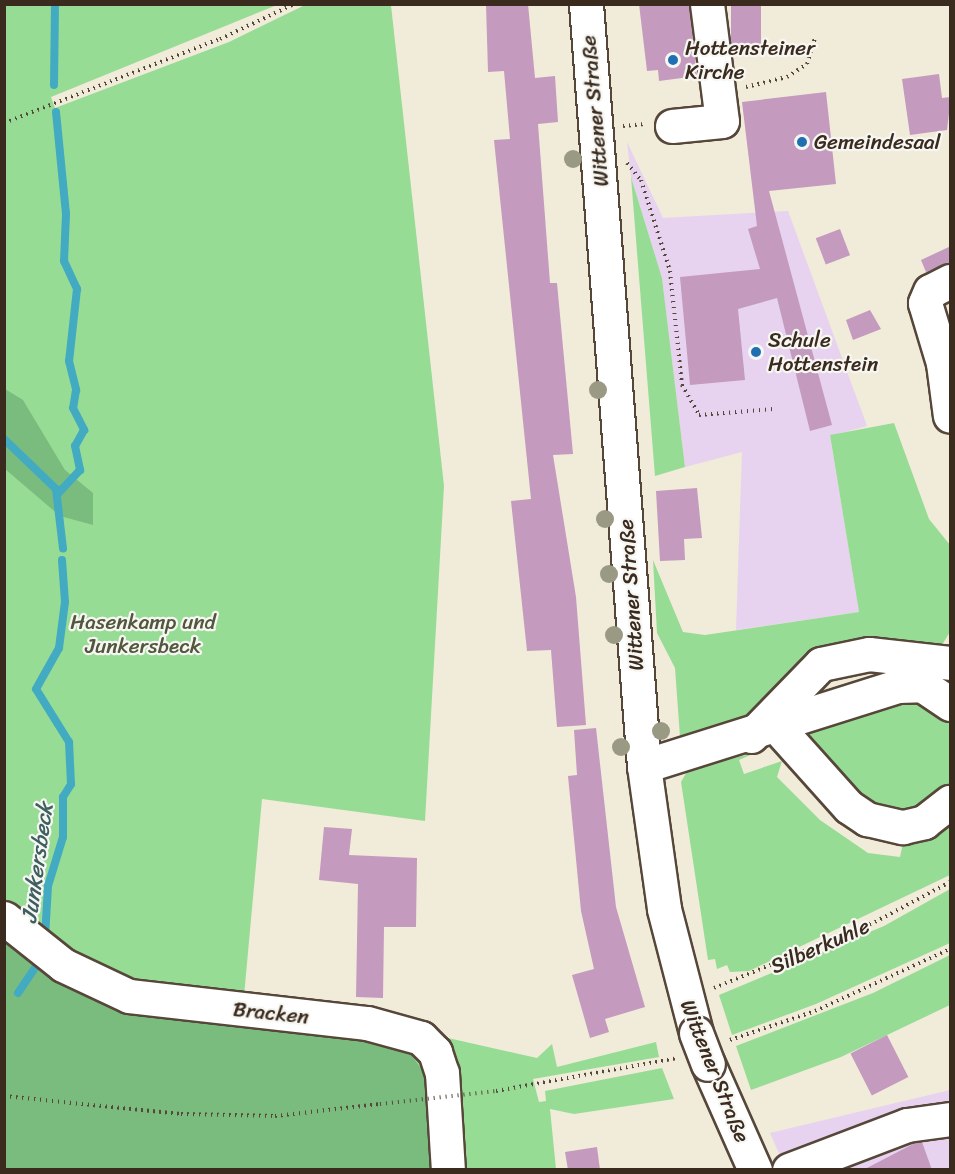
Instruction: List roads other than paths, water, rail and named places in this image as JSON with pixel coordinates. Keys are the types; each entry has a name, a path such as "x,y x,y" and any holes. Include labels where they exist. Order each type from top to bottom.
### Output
{"street":[{"name":"Wittener Straße","path":"586,4 644,766 664,909 685,998 755,1170"},
{"path":"672,126 722,121 707,4"},
{"path":"951,280 930,291 925,303 947,362 951,416"},
{"path":"764,732 821,664 869,654 941,664"},
{"path":"644,766 764,732 898,686 941,664"},
{"path":"941,664 951,704"},
{"path":"764,732 849,807 867,819 903,827 924,822 951,802"},
{"name":"Bracken","path":"4,918 63,965 129,996 366,1023 421,1038 435,1052 442,1073 448,1170"},
{"path":"789,1170 907,1125 951,1119"}],"waterway":[{"name":"Junkersbeck","path":"54,85 55,4"},
{"path":"56,112 66,214 64,261 77,289 69,361 76,390 73,408 84,430 75,446 80,470 58,494"},
{"name":"Junkersbeck","path":"4,439 56,489 63,549"},
{"name":"Junkersbeck","path":"45,938 48,886 63,837 63,797 71,784 69,742 36,689 59,648 65,602 62,560"},
{"name":"Junkersbeck","path":"18,993 37,965"}],"place":[{"name":"Hottensteiner Kirche","path":"673,60"},
{"name":"Gemeindesaal","path":"802,142"},
{"name":"Schule Hottenstein","path":"756,352"}],"park label":[{"name":"Hasenkamp und Junkersbeck","path":"143,634"}]}
